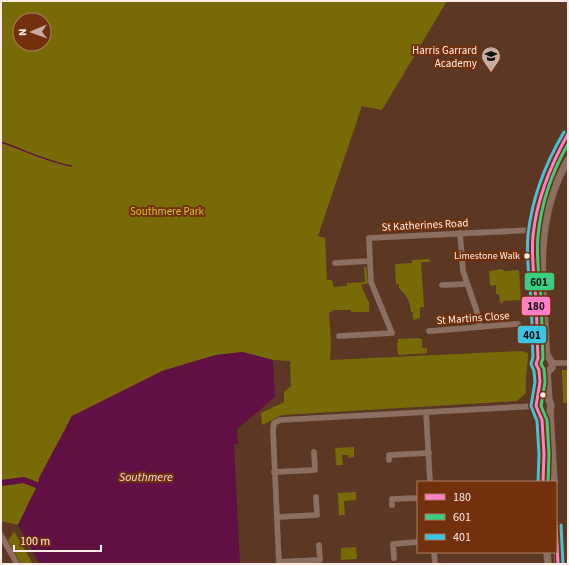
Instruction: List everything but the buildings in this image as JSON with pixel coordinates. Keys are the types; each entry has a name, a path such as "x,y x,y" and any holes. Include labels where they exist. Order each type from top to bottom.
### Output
{"street":[{"path":"543,481 544,447 542,420 538,406 540,382 539,370 536,364 538,358 533,261 533,230 537,207 544,183 568,134"},
{"path":"554,481 550,411 551,405 549,400 547,371 550,369 552,363 548,356 546,345 542,260 543,231 547,209 554,186 568,160"},
{"path":"533,230 543,231"},
{"name":"St Katherines Road","path":"339,336 392,333 372,282 369,238 533,230"},
{"path":"460,233 462,271 476,309 480,327"},
{"path":"335,263 370,261"},
{"path":"442,285 467,284"},
{"name":"St Martins Close","path":"430,331 518,324"},
{"path":"538,358 542,355 548,356"},
{"path":"552,363 568,363"},
{"path":"539,370 543,372 547,371"},
{"path":"538,406 544,398 549,400"},
{"path":"319,545 320,560 279,563 274,472 274,423 280,420 538,406 546,414 550,411"},
{"path":"426,412 430,481"},
{"path":"274,472 315,470 314,452"},
{"path":"389,460 389,455 429,453"},
{"path":"277,517 317,515 316,497"},
{"path":"392,505 392,500 417,498"},
{"path":"1,535 17,564"},
{"path":"394,558 393,544 417,542"},
{"path":"557,544 558,564"},
{"path":"434,553 435,564"},
{"path":"547,553 548,564"}],"green space":[{"name":"Southmere Park","path":"1,1 447,1 382,110 362,106 318,236 325,238 327,280 332,280 334,287 347,286 347,283 365,282 364,267 366,267 368,283 361,285 369,303 369,312 334,310 329,313 331,342 330,360 521,351 528,353 526,393 517,401 282,415 262,425 261,413 284,402 284,392 291,386 290,361 273,360 242,352 72,416 18,525 1,521"},
{"path":"429,259 430,262 421,262 424,307 420,307 420,318 413,320 413,312 411,312 408,299 399,288 399,284 396,284 395,264 412,263 412,260"},
{"path":"502,269 504,271 519,270 521,300 503,301 503,303 500,303 499,294 496,294 496,285 490,286 489,271"},
{"path":"398,339 422,339 422,348 427,348 427,353 398,355"},
{"path":"562,370 568,370 568,403 563,403"},
{"path":"354,447 354,457 349,458 348,455 342,455 343,465 336,465 335,448"},
{"path":"356,492 356,500 344,501 345,515 339,515 338,493"},
{"path":"14,531 33,564 21,564 8,541"},
{"path":"356,547 357,559 341,560 341,548"}],"water":[{"name":"Southmere","path":"242,352 273,360 275,397 237,429 238,444 234,445 240,564 40,564 18,525 38,486 39,478 72,416 162,371 215,355"}],"waterway":[{"path":"1,142 71,166"},
{"path":"1,483 24,480 39,486"}],"transit line":[{"name":"401","path":"538,481 539,454 537,421 531,406 535,382 534,371 531,364 533,357 527,243 530,221 540,182 551,156 564,132"},
{"name":"180","path":"543,481 544,454 542,420 536,406 540,382 539,370 536,364 538,358 532,243 535,222 545,183 568,134"},
{"name":"601","path":"548,481 549,454 547,420 541,406 545,382 544,369 541,364 543,358 541,297 537,244 539,224 548,188 568,144"},
{"name":"401","path":"561,525 563,564"},
{"name":"180","path":"557,544 558,564"}],"place":[{"name":"Harris Garrard Academy","path":"491,73"},
{"name":"Limestone Walk","path":"527,256"}]}
